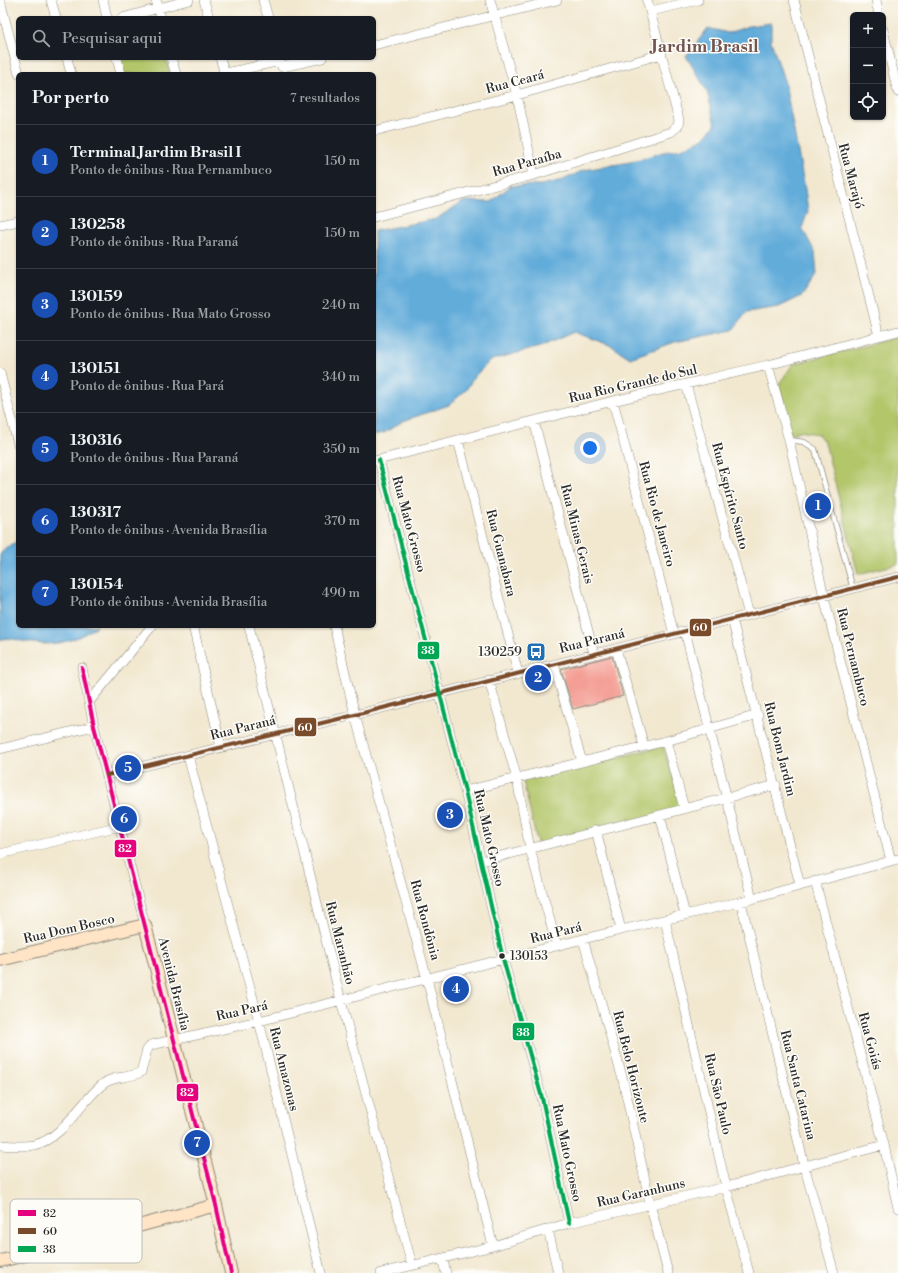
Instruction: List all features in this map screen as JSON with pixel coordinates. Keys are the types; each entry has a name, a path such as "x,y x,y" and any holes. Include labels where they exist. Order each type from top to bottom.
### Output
{"street":[{"path":"0,0 15,44"},
{"path":"51,0 55,16"},
{"path":"103,0 107,16"},
{"path":"127,16 157,4 189,0"},
{"path":"204,0 208,16"},
{"path":"264,0 268,16"},
{"path":"490,0 517,95 534,175"},
{"path":"376,46 495,17 557,0"},
{"path":"647,0 662,54"},
{"path":"651,11 698,0"},
{"name":"Rua Marajó","path":"794,0 879,336"},
{"path":"876,0 878,12"},
{"path":"157,4 160,16"},
{"path":"886,42 898,92"},
{"name":"Rua Ceará","path":"376,130 517,95 662,54"},
{"name":"Rua Paraíba","path":"376,216 534,175 671,132 678,126 679,120 662,54"},
{"path":"17,60 19,72"},
{"path":"68,60 70,72"},
{"path":"118,60 120,72"},
{"path":"172,60 175,72"},
{"path":"220,60 224,72"},
{"path":"237,72 310,60"},
{"path":"0,225 16,221"},
{"name":"Rua Rio Grande do Sul","path":"376,461 613,401 768,365 898,330"},
{"name":"Rua Pernambuco","path":"768,365 789,440 824,597 894,860"},
{"path":"0,373 16,436"},
{"name":"Rua Espírito Santo","path":"686,384 749,615"},
{"name":"Rua Rio de Janeiro","path":"613,401 674,634"},
{"name":"Rua Minas Gerais","path":"534,421 594,654"},
{"name":"Rua Guanabara","path":"458,440 518,673"},
{"name":"Rua Mato Grosso","path":"376,461 440,693 465,791 503,959 542,1098 569,1223"},
{"name":"Rua Paraná","path":"107,776 554,665 898,577"},
{"name":"Rua Bom Jardim","path":"732,619 776,785 800,885"},
{"path":"90,702 150,628"},
{"path":"194,628 221,747"},
{"name":"Rua Maranhão","path":"249,628 274,734 341,1001 412,1266"},
{"name":"Rua Rondônia","path":"334,628 355,715 427,979 492,1246"},
{"path":"685,631 752,899"},
{"path":"616,649 644,746"},
{"path":"554,665 582,762"},
{"name":"Avenida Brasília","path":"82,668 94,726 216,1205 231,1273"},
{"path":"489,680 517,779 530,849 557,946"},
{"path":"465,791 666,741 758,715"},
{"path":"0,749 94,726"},
{"path":"666,741 684,808"},
{"name":"Rua Amazonas","path":"188,756 259,1021 321,1273"},
{"path":"482,861 596,830 726,799 776,785"},
{"path":"660,815 685,915"},
{"path":"0,854 120,826"},
{"path":"596,830 621,930"},
{"name":"Rua Pará","path":"0,1145 20,1146 36,1144 50,1137 72,1117 86,1100 103,1084 112,1079 134,1076 141,1072 146,1050 151,1045 259,1021 583,939 741,902 894,860"},
{"name":"Rua Goiás","path":"815,881 884,1145 898,1208"},
{"name":"Rua Santa Catarina","path":"741,902 804,1165 834,1273"},
{"name":"Rua São Paulo","path":"664,920 726,1187 749,1273"},
{"name":"Rua Dom Bosco","path":"0,960 145,925"},
{"name":"Rua Belo Horizonte","path":"583,939 622,1080 650,1203 668,1273"},
{"name":"Rua Garanhuns","path":"381,1273 492,1246 569,1223 650,1203 726,1187 804,1165 884,1145"},
{"path":"142,1225 216,1205"},
{"path":"548,1229 558,1273"},
{"path":"442,1258 446,1273"},
{"path":"0,1261 10,1259"}],"lane":[{"path":"789,440 804,442 815,449 853,589"}],"green space":[{"path":"118,60 166,60 170,72 120,72"},
{"path":"898,337 898,564 858,574 825,443 818,434 799,431 791,434 779,384 793,364"},
{"path":"663,746 683,810 538,846 523,781"}],"water":[{"path":"771,23 771,41 785,83 808,211 802,228 815,252 817,274 802,296 779,307 747,312 733,330 675,342 630,358 612,346 574,332 540,347 491,360 474,377 466,390 449,405 403,421 384,433 376,435 376,231 436,219 464,201 491,202 510,186 541,185 563,180 584,170 630,162 663,152 681,149 704,138 715,125 707,91 686,56 708,28 728,33 749,26"},
{"path":"16,542 16,628 94,628 80,636 64,642 47,644 10,639 0,640 0,555 5,548"}],"building":[{"path":"612,656 623,696 573,709 561,669"}],"transit line":[{"name":"38","path":"379,460 465,791 503,959 542,1098 569,1223"},
{"name":"60","path":"107,775 355,715 898,577"},
{"name":"82","path":"82,668 94,726 216,1205 231,1273"}],"place":[{"name":"Terminal Jardim Brasil I","path":"818,506"},
{"name":"130259","path":"536,652"},
{"name":"130258","path":"538,678"},
{"name":"130316","path":"128,768"},
{"name":"130159","path":"450,815"},
{"name":"130317","path":"124,819"},
{"name":"130153","path":"502,956"},
{"name":"130151","path":"456,989"},
{"name":"130154","path":"197,1143"}],"district":[{"name":"Jardim Brasil","path":"705,47"}]}
